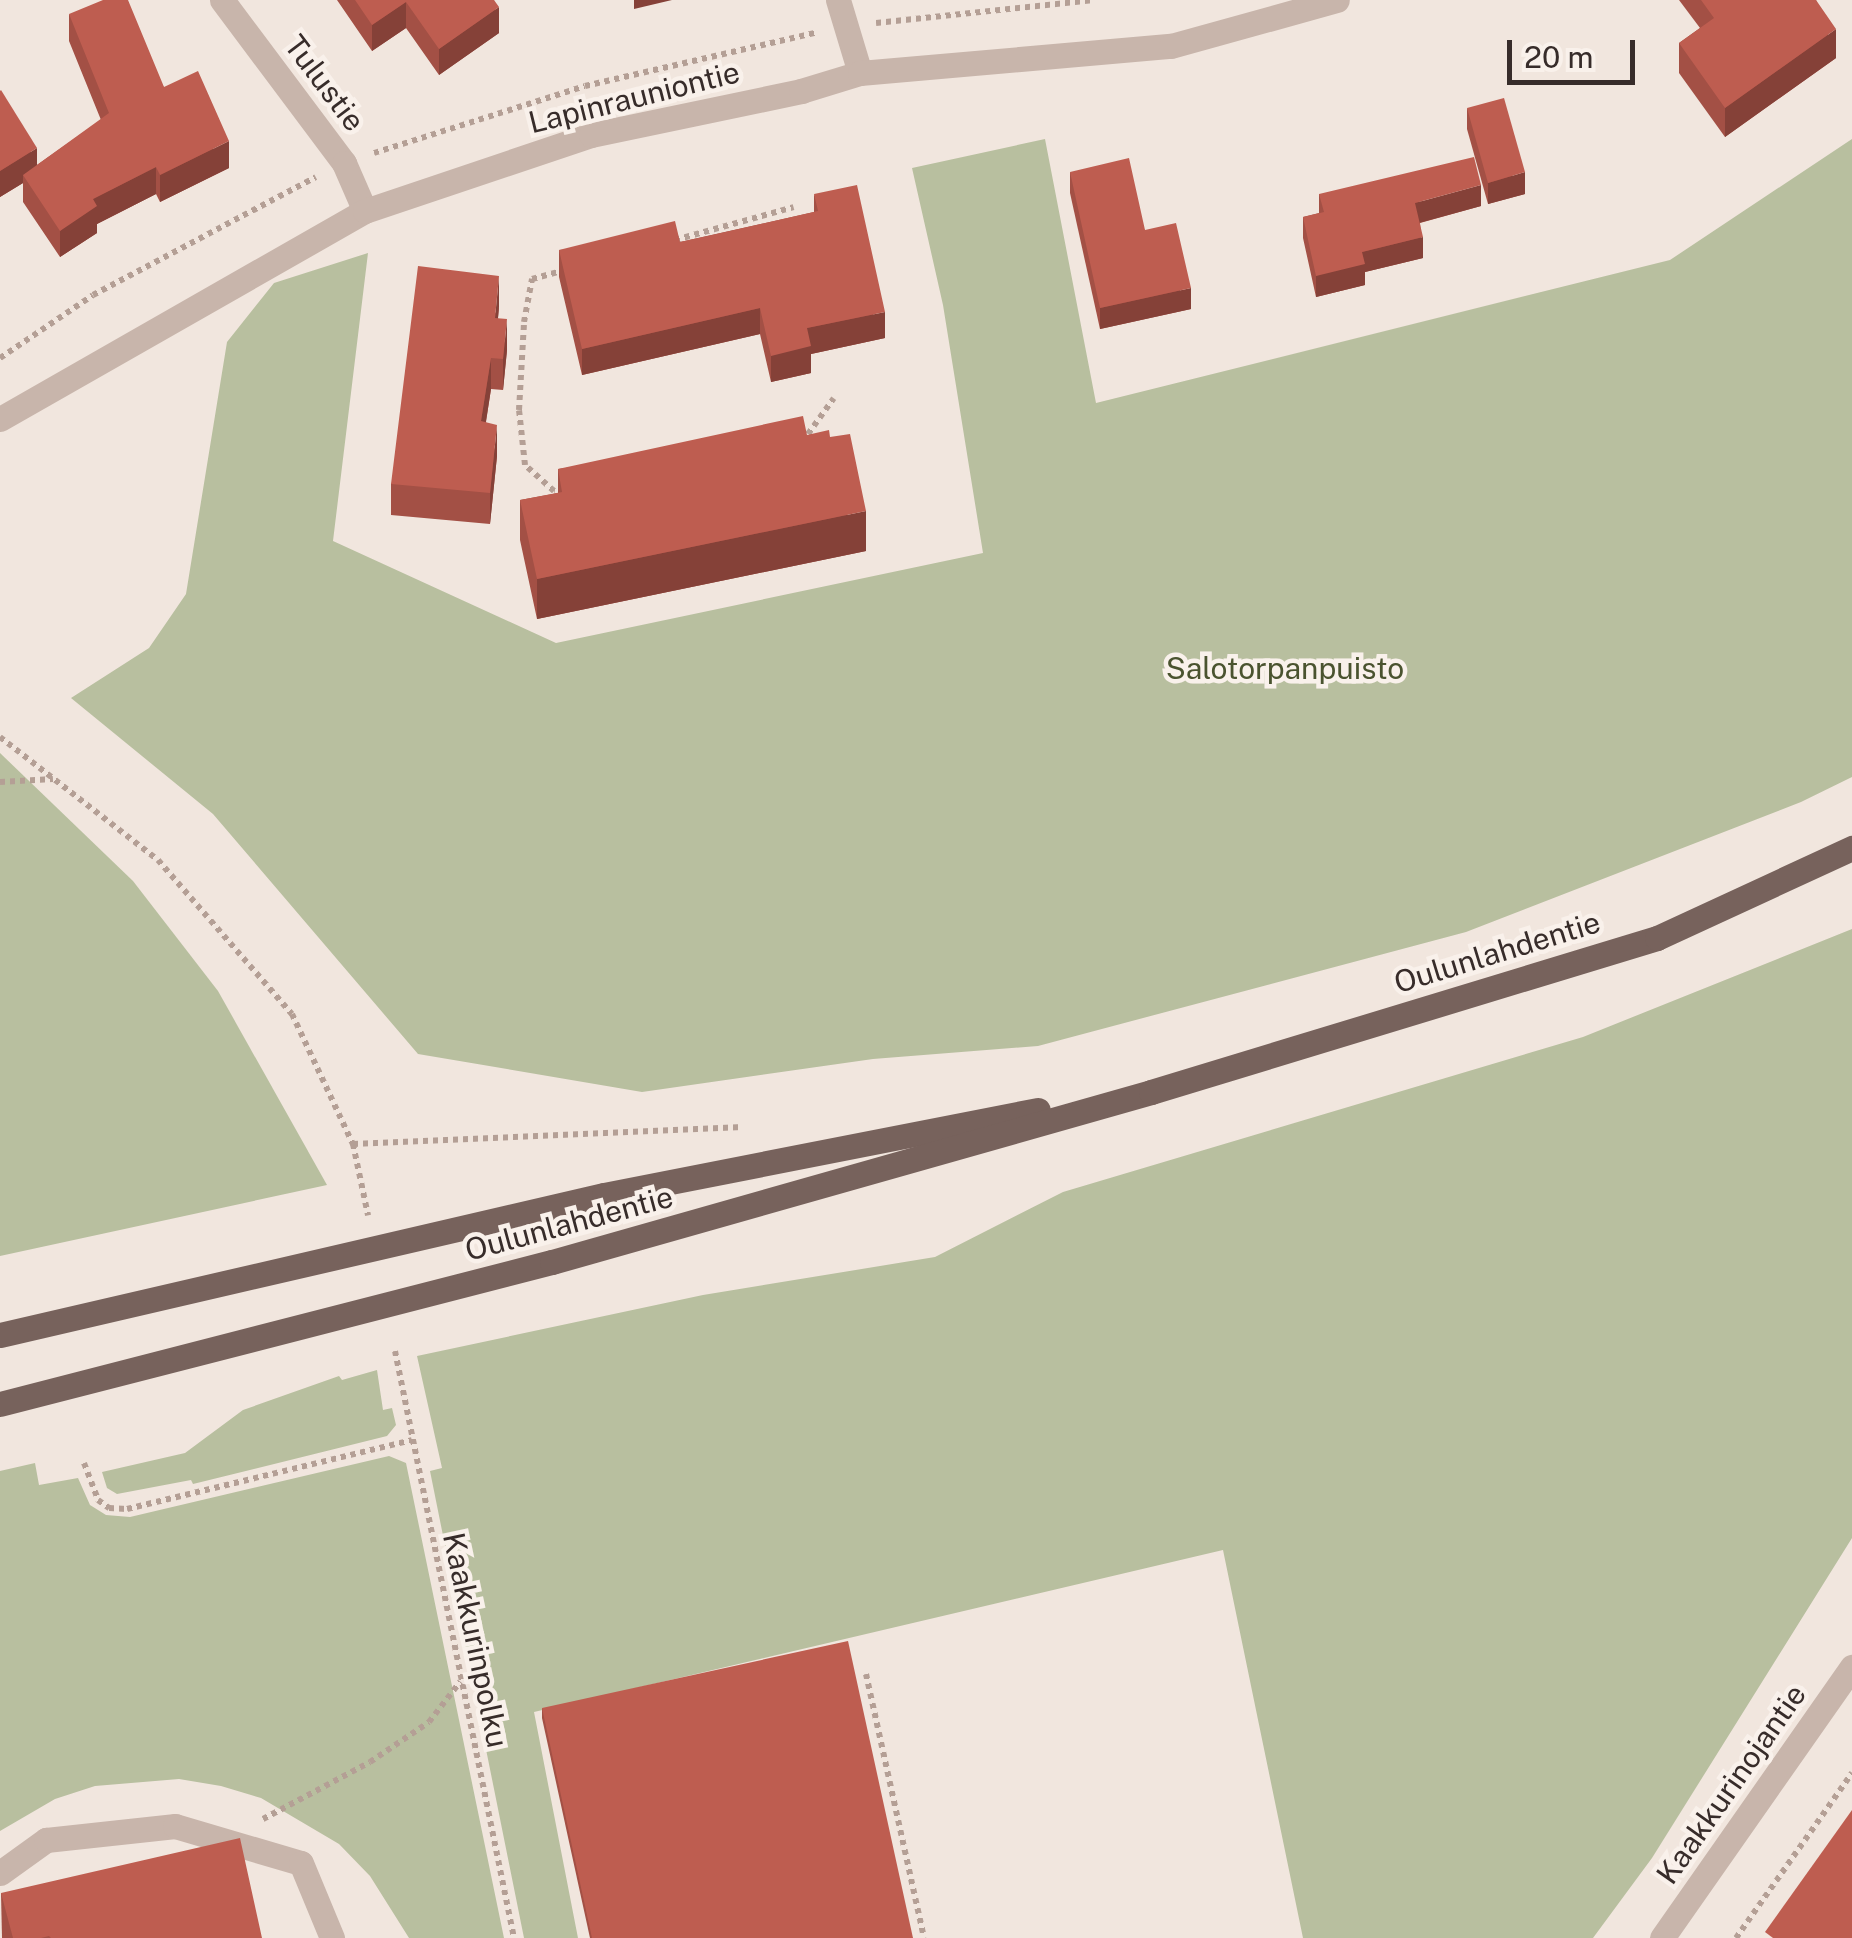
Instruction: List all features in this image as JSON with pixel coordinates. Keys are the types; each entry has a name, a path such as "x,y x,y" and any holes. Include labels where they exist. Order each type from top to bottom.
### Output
{"main road":[{"name":"Oulunlahdentie","path":"0,1404 552,1262 1151,1092 1657,938 1852,848"},
{"name":"Oulunlahdentie","path":"0,1336 604,1195 940,1126 1151,1092"}],"street":[{"name":"Tulustie","path":"222,0 344,163 365,210"},
{"path":"838,0 860,73"},
{"name":"Lapinrauniontie","path":"0,419 365,210 590,135 801,91 860,73 1170,46 1337,0"},
{"name":"Kaakkurinojantie","path":"1662,1938 1852,1667"},
{"path":"0,1873 46,1840 174,1826 300,1862 332,1938"}],"path":[{"path":"663,243 794,207"},
{"path":"570,269 532,280 524,322 520,410 525,466 554,491 573,488"},
{"path":"792,440 808,434 834,398"},
{"path":"0,737 158,860 292,1014 353,1144 368,1215"},
{"path":"0,782 54,779"},
{"path":"353,1144 743,1127"},
{"name":"Kaakkurinpolku","path":"394,1352 514,1938"},
{"path":"84,1464 98,1500 109,1508 127,1509 412,1440"},
{"path":"866,1674 924,1938"},
{"path":"207,1835 257,1822 370,1762 429,1722 461,1682"},
{"path":"1736,1938 1852,1774"}],"green space":[{"name":"Salotorpanpuisto","path":"1045,139 1096,403 1670,260 1852,139 1852,777 1801,802 1466,932 1038,1046 873,1059 642,1092 418,1054 213,814 71,698 149,648 186,594 227,342 274,283 368,253 333,541 556,643 983,553 943,305 912,168"},
{"path":"0,753 133,881 218,991 327,1185 0,1256"},
{"path":"1852,929 1852,1538 1652,1858 1593,1938 1303,1938 1223,1550 534,1712 578,1938 524,1938 430,1471 442,1468 417,1356 703,1295 935,1257 1063,1192 1583,1037"},
{"path":"377,1370 383,1410 392,1408 396,1425 387,1436 193,1484 191,1480 117,1494 107,1488 102,1472 185,1453 243,1410 339,1376 342,1380"},
{"path":"389,1456 406,1463 504,1938 409,1938 370,1876 339,1844 261,1798 221,1786 179,1779 95,1786 55,1799 0,1831 0,1471 35,1463 39,1485 78,1478 90,1505 106,1515 130,1517"}],"building":[{"path":"103,0 128,0 164,87 198,71 229,141 160,175 156,167 93,199 97,206 60,231 23,175 109,113 69,14"},
{"path":"355,0 494,0 499,7 439,49 406,2 372,25"},
{"path":"1701,0 1816,0 1836,29 1725,108 1679,43 1714,18"},
{"path":"0,91 37,148 0,171"},
{"path":"1504,98 1525,172 1488,183 1467,108"},
{"path":"1474,157 1481,185 1415,203 1423,237 1362,252 1365,264 1316,276 1303,217 1324,212 1319,194"},
{"path":"1129,158 1145,230 1176,223 1191,288 1100,308 1070,172"},
{"path":"857,185 885,312 807,328 811,346 771,356 760,308 582,349 559,250 675,221 680,242 818,211 814,194"},
{"path":"418,266 499,276 495,318 507,319 503,359 491,358 481,421 497,425 490,493 391,484"},
{"path":"803,416 807,435 829,430 830,437 850,434 866,511 537,579 520,500 562,492 558,469"},
{"path":"848,1641 913,1938 592,1938 542,1708"},
{"path":"1852,1810 1852,1938 1773,1938 1765,1932"},
{"path":"240,1838 262,1938 13,1938 1,1893"}]}
